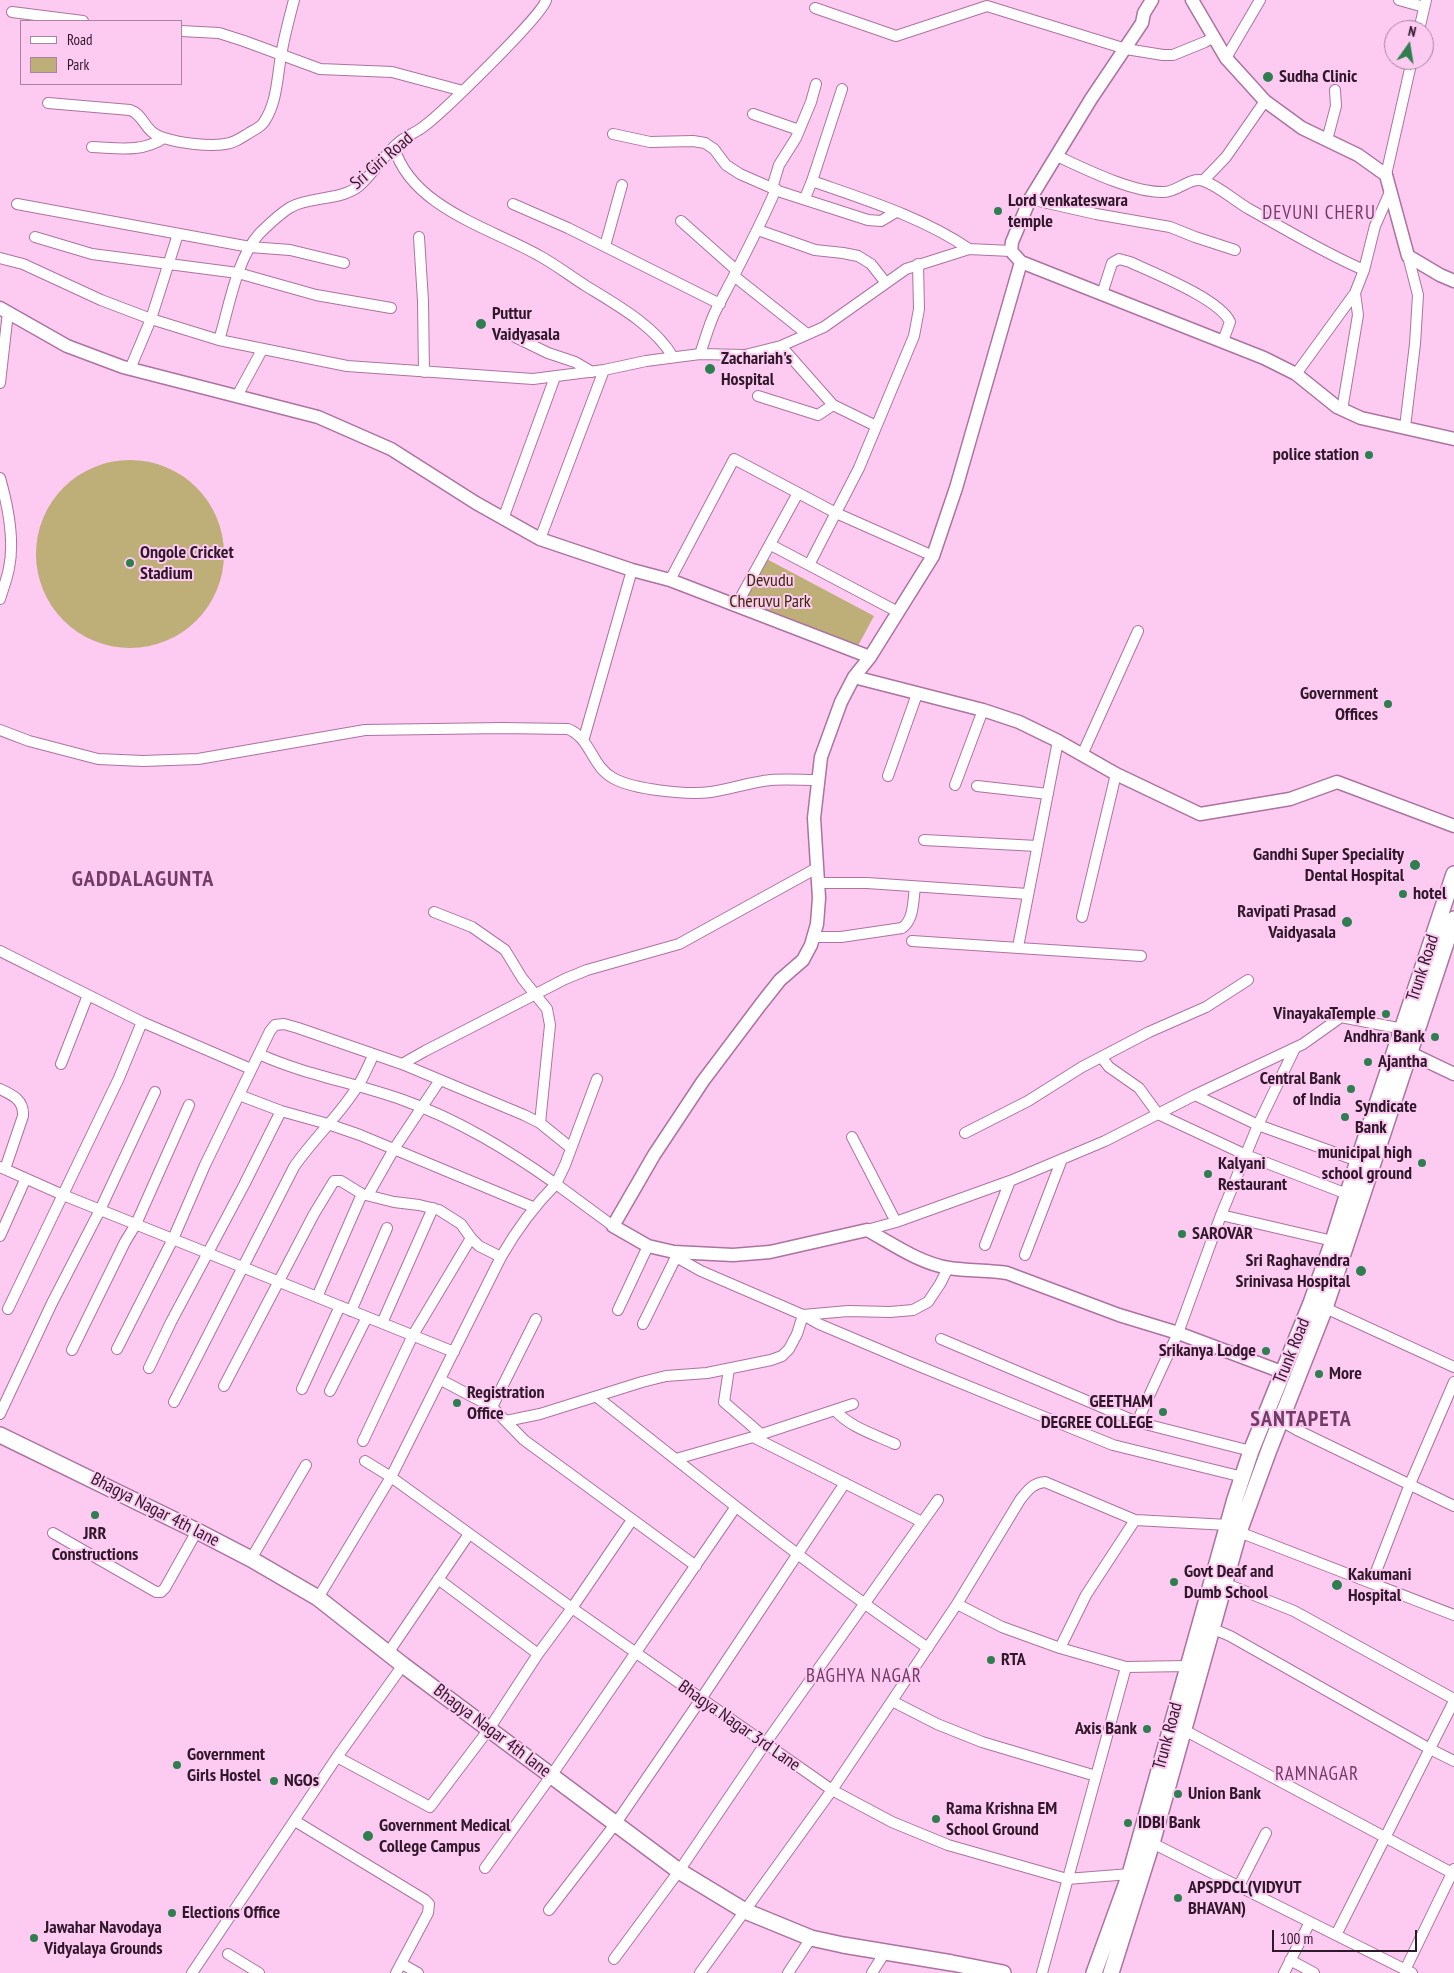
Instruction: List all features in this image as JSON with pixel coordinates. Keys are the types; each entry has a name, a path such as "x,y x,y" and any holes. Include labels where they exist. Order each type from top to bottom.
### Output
{"main road":[{"name":"Trunk Road","path":"1094,1973 1130,1874 1194,1668 1233,1528 1243,1477 1251,1451 1282,1372 1318,1306 1333,1241 1347,1194 1358,1160 1403,1052 1403,1029 1454,874"},
{"path":"1111,1973 1152,1843 1184,1730 1194,1668 1211,1628 1224,1582 1233,1528 1257,1480 1298,1378 1318,1306 1378,1145 1403,1052 1452,935 1454,919"},
{"name":"Bhagya Nagar 4th lane","path":"0,1435 197,1531 251,1559 318,1598 403,1665 679,1871 745,1911 811,1938 963,1969 1003,1973"}],"street":[{"path":"48,103 130,110 136,112 144,125 152,133 164,138 208,145 224,145 235,141 263,124 269,113 274,98 281,55 294,0"},
{"name":"Sri Giri Road","path":"219,340 238,274 250,247 267,226 292,207 343,194 358,186 394,147 423,127 463,91 545,6 546,0"},
{"path":"1011,251 1012,242 1030,199 1091,99 1126,49 1152,0"},
{"path":"1142,22 1151,16 1161,0"},
{"path":"1192,0 1226,58 1264,101 1302,128 1358,155 1386,175"},
{"path":"1226,58 1260,0"},
{"path":"1398,0 1425,3 1421,20"},
{"path":"815,8 896,36 987,6 1126,49 1163,55 1173,55 1214,37"},
{"path":"12,12 75,20"},
{"path":"182,31 219,33 320,69 392,72 463,91"},
{"path":"1405,427 1415,344 1418,295 1386,175 1410,70"},
{"path":"700,354 716,310 758,230 774,189 778,166 800,130 816,84"},
{"path":"805,198 842,89"},
{"path":"1327,140 1336,106 1335,90"},
{"path":"1203,181 1226,157 1264,101"},
{"path":"753,114 800,130"},
{"path":"613,134 650,142 693,141 705,143 714,150 726,165 740,174 774,189 868,220 881,221 896,212"},
{"path":"92,147 147,148 164,138"},
{"path":"394,147 397,156 411,179 437,202 482,228 539,255 624,308 666,346 673,357"},
{"path":"1057,156 1110,180 1158,192 1168,192 1193,181 1203,181 1342,261 1364,270"},
{"path":"812,181 940,230 969,249"},
{"path":"605,246 622,185"},
{"path":"1296,374 1355,293 1364,270 1375,226 1390,192"},
{"path":"1030,199 1096,214 1165,226 1235,250"},
{"path":"17,204 250,247 290,250 344,263"},
{"path":"513,204 605,246 720,304"},
{"path":"682,221 735,273 807,334"},
{"path":"758,230 815,250 843,252 858,256 871,264 886,283"},
{"path":"130,369 151,319 178,234"},
{"path":"35,237 92,254 238,274 316,295 391,308"},
{"path":"418,237 424,301 424,372"},
{"path":"0,258 23,264 101,300 151,319 219,340 262,350 347,366 533,380 592,372 673,357 700,354 745,355 782,346 824,327 906,268 969,249 1011,251 1022,262 1264,358 1296,374 1342,410 1361,418 1397,428 1405,427 1454,439"},
{"path":"1408,256 1440,276 1454,281"},
{"path":"1102,294 1112,264 1119,259 1130,262 1202,297 1217,308 1230,322 1223,341"},
{"path":"613,1226 654,1156 703,1081 775,986 803,960 814,937 819,898 814,818 821,757 841,702 854,677 870,657 933,556 975,425 1022,262"},
{"path":"809,565 859,468 914,336 920,308 918,264"},
{"path":"1342,410 1358,315 1355,293"},
{"path":"0,382 4,310 67,346 130,369 318,417 391,449 503,519 540,539 632,570 670,580 870,657"},
{"path":"509,334 575,362 592,372"},
{"path":"782,346 833,405 876,426"},
{"path":"236,396 262,350"},
{"path":"540,539 604,370"},
{"path":"503,519 555,377"},
{"path":"758,396 818,416 833,405"},
{"path":"670,580 734,459 836,513 933,556"},
{"path":"0,478 7,507 11,554 10,567 0,598"},
{"path":"736,606 798,493"},
{"path":"771,545 898,612"},
{"path":"584,738 632,570"},
{"path":"1082,755 1138,631"},
{"path":"854,677 983,710 1019,722 1058,740 1116,774 1200,814 1290,799 1337,782 1454,826"},
{"path":"888,776 917,694"},
{"path":"955,786 983,710"},
{"path":"0,730 29,741 98,759 143,761 198,759 365,730 561,729 578,733 584,738 597,763 612,778 640,787 667,791 708,792 771,780 817,780"},
{"path":"1018,947 1058,740"},
{"path":"1082,917 1116,774"},
{"path":"978,786 1048,794"},
{"path":"924,840 1038,846"},
{"path":"402,1064 565,979 587,970 679,944 817,868"},
{"path":"818,883 868,883 1028,894"},
{"path":"814,937 841,938 902,928 911,917 915,887"},
{"path":"434,912 472,927 505,950 547,1010 550,1024 540,1123"},
{"path":"912,941 1141,956"},
{"path":"0,951 142,1022 251,1069"},
{"path":"965,1133 1028,1100 1082,1067 1149,1032 1206,1008 1248,980"},
{"path":"61,1064 88,994"},
{"path":"259,1054 290,1067 422,1107 455,1121 520,1159 613,1226 648,1246 675,1254 733,1255 770,1252 867,1230 896,1222 1010,1181 1105,1140 1194,1095 1295,1048 1341,1017 1403,1029"},
{"path":"8,1309 119,1078 142,1022"},
{"path":"117,1349 174,1239 205,1165 251,1069 275,1025 284,1024 373,1056 402,1064 540,1123 571,1148"},
{"path":"1137,1422 1178,1332 1221,1215 1258,1125 1295,1048"},
{"path":"1403,1052 1454,1074"},
{"path":"174,1402 294,1167 358,1087 373,1056"},
{"path":"1102,1058 1109,1067 1139,1088 1158,1114 1246,1155 1347,1194"},
{"path":"318,1598 391,1477 501,1257 516,1231 533,1208 556,1184 565,1166 596,1079"},
{"path":"317,1297 365,1194 440,1080"},
{"path":"0,1089 20,1100 24,1108 24,1116 2,1168 25,1180 454,1352"},
{"path":"0,1414 52,1303 100,1210 155,1092"},
{"path":"239,1095 280,1111 328,1124 394,1148 533,1208"},
{"path":"1194,1095 1258,1125 1358,1160"},
{"path":"72,1350 125,1242 136,1224 189,1106"},
{"path":"149,1368 280,1111"},
{"path":"852,1136 896,1222"},
{"path":"1024,1255 1062,1158"},
{"path":"0,1236 25,1180"},
{"path":"224,1386 332,1184 337,1180 365,1194 394,1202 438,1210 461,1224 479,1246 501,1257"},
{"path":"985,1245 1010,1181"},
{"path":"382,1323 432,1208"},
{"path":"1221,1215 1333,1241"},
{"path":"351,1311 387,1228"},
{"path":"867,1230 923,1261 948,1268 991,1270 1007,1273 1118,1315 1178,1332 1298,1378"},
{"path":"363,1441 413,1335 471,1238"},
{"path":"618,1310 648,1246"},
{"path":"675,1254 702,1271 803,1315 819,1324 1113,1445 1243,1477"},
{"path":"643,1324 675,1254"},
{"path":"803,1315 848,1311 890,1312 913,1310 928,1302 948,1268"},
{"path":"302,1389 340,1306"},
{"path":"1318,1306 1454,1367"},
{"path":"506,1421 540,1414 666,1376 707,1373 757,1364 782,1356 789,1349 797,1334 803,1315"},
{"path":"330,1391 367,1317"},
{"path":"492,1407 536,1319"},
{"path":"941,1339 1137,1422 1251,1451"},
{"path":"729,1369 724,1402 757,1436 922,1522"},
{"path":"441,1380 492,1407 524,1440 696,1566"},
{"path":"1372,1582 1410,1484 1454,1382"},
{"path":"597,1397 736,1508 863,1605 928,1648"},
{"path":"676,1459 757,1436 853,1404"},
{"path":"835,1410 849,1422 896,1444"},
{"path":"1281,1420 1297,1430 1454,1506"},
{"name":"Bhagya Nagar 3rd Lane","path":"365,1461 391,1477 572,1608 832,1790 892,1822 948,1845 1067,1879 1130,1874"},
{"path":"251,1559 306,1465"},
{"path":"700,1973 832,1790 958,1604 1020,1500 1034,1484 1046,1482 1135,1520 1233,1528 1454,1615"},
{"path":"549,1910 616,1823 845,1483"},
{"path":"614,1959 679,1871 765,1744 938,1500"},
{"path":"485,1868 637,1653 736,1508"},
{"path":"337,1756 430,1807 489,1729 538,1654 632,1520"},
{"path":"1060,1648 1086,1595 1135,1520"},
{"path":"53,1534 156,1592 161,1592 197,1531"},
{"path":"388,1653 469,1534"},
{"path":"438,1579 538,1654"},
{"path":"1224,1582 1294,1611 1454,1700 1336,1935"},
{"path":"958,1604 1002,1627 1060,1648 1126,1666 1194,1668"},
{"path":"1211,1628 1230,1636 1454,1761"},
{"path":"192,1973 337,1756 403,1665"},
{"path":"1042,1973 1126,1666"},
{"path":"892,1701 937,1724 982,1742 1096,1776"},
{"path":"1152,1843 1409,1971 1453,1872 1184,1730"},
{"path":"295,1821 429,1904 428,1913 396,1973"},
{"path":"1239,1886 1266,1833"},
{"path":"1284,1973 1310,1922"},
{"path":"788,1973 811,1938"},
{"path":"872,1973 885,1952"},
{"path":"228,1954 259,1973"},
{"path":"1290,1960 1314,1973"},
{"path":"402,1964 418,1973"}],"green space":[{"name":"Ongole Cricket Stadium","path":"121,460 139,460 157,464 174,471 190,481 203,494 217,518 224,545 224,563 217,590 203,614 190,627 174,637 157,644 139,648 121,648 103,644 86,637 70,627 57,614 47,598 40,581 36,563 36,545 40,527 47,510 57,494 70,481 86,471 103,464"},
{"name":"Devudu Cheruvu Park","path":"761,556 874,616 853,655 731,603"}],"place":[{"name":"Sudha Clinic","path":"1268,77"},
{"name":"Lord venkateswara temple","path":"998,211"},
{"name":"Puttur Vaidyasala","path":"481,324"},
{"name":"Zachariah's Hospital","path":"710,369"},
{"name":"police station","path":"1369,455"},
{"name":"Ongole Cricket Stadium","path":"130,563"},
{"name":"Government Offices","path":"1388,704"},
{"name":"Gandhi Super Speciality Dental Hospital","path":"1415,865"},
{"name":"hotel","path":"1403,894"},
{"name":"Ravipati Prasad Vaidyasala","path":"1347,922"},
{"name":"VinayakaTemple","path":"1386,1014"},
{"name":"Andhra Bank","path":"1435,1037"},
{"name":"Ajantha","path":"1368,1062"},
{"name":"Central Bank of India","path":"1351,1089"},
{"name":"Syndicate Bank","path":"1345,1117"},
{"name":"municipal high school ground","path":"1422,1163"},
{"name":"Kalyani Restaurant","path":"1208,1174"},
{"name":"SAROVAR","path":"1182,1234"},
{"name":"Sri Raghavendra Srinivasa Hospital","path":"1361,1271"},
{"name":"Srikanya Lodge","path":"1266,1351"},
{"name":"More","path":"1319,1374"},
{"name":"Registration Office","path":"457,1403"},
{"name":"GEETHAM DEGREE COLLEGE","path":"1163,1412"},
{"name":"JRR Constructions","path":"95,1515"},
{"name":"Govt Deaf and Dumb School","path":"1174,1582"},
{"name":"Kakumani Hospital","path":"1337,1585"},
{"name":"RTA","path":"991,1660"},
{"name":"Axis Bank","path":"1147,1729"},
{"name":"Government Girls Hostel","path":"177,1765"},
{"name":"NGOs","path":"274,1781"},
{"name":"Union Bank","path":"1178,1794"},
{"name":"Rama Krishna EM School Ground","path":"936,1819"},
{"name":"IDBI Bank","path":"1128,1823"},
{"name":"Government Medical College Campus","path":"368,1836"},
{"name":"APSPDCL(VIDYUT BHAVAN)","path":"1178,1898"},
{"name":"Elections Office","path":"172,1913"},
{"name":"Jawahar Navodaya Vidyalaya Grounds","path":"34,1938"}],"district":[{"name":"DEVUNI CHERU","path":"1319,214"},
{"name":"GADDALAGUNTA","path":"143,880"},
{"name":"SANTAPETA","path":"1301,1420"},
{"name":"BAGHYA NAGAR","path":"864,1677"},
{"name":"RAMNAGAR","path":"1317,1775"}]}
